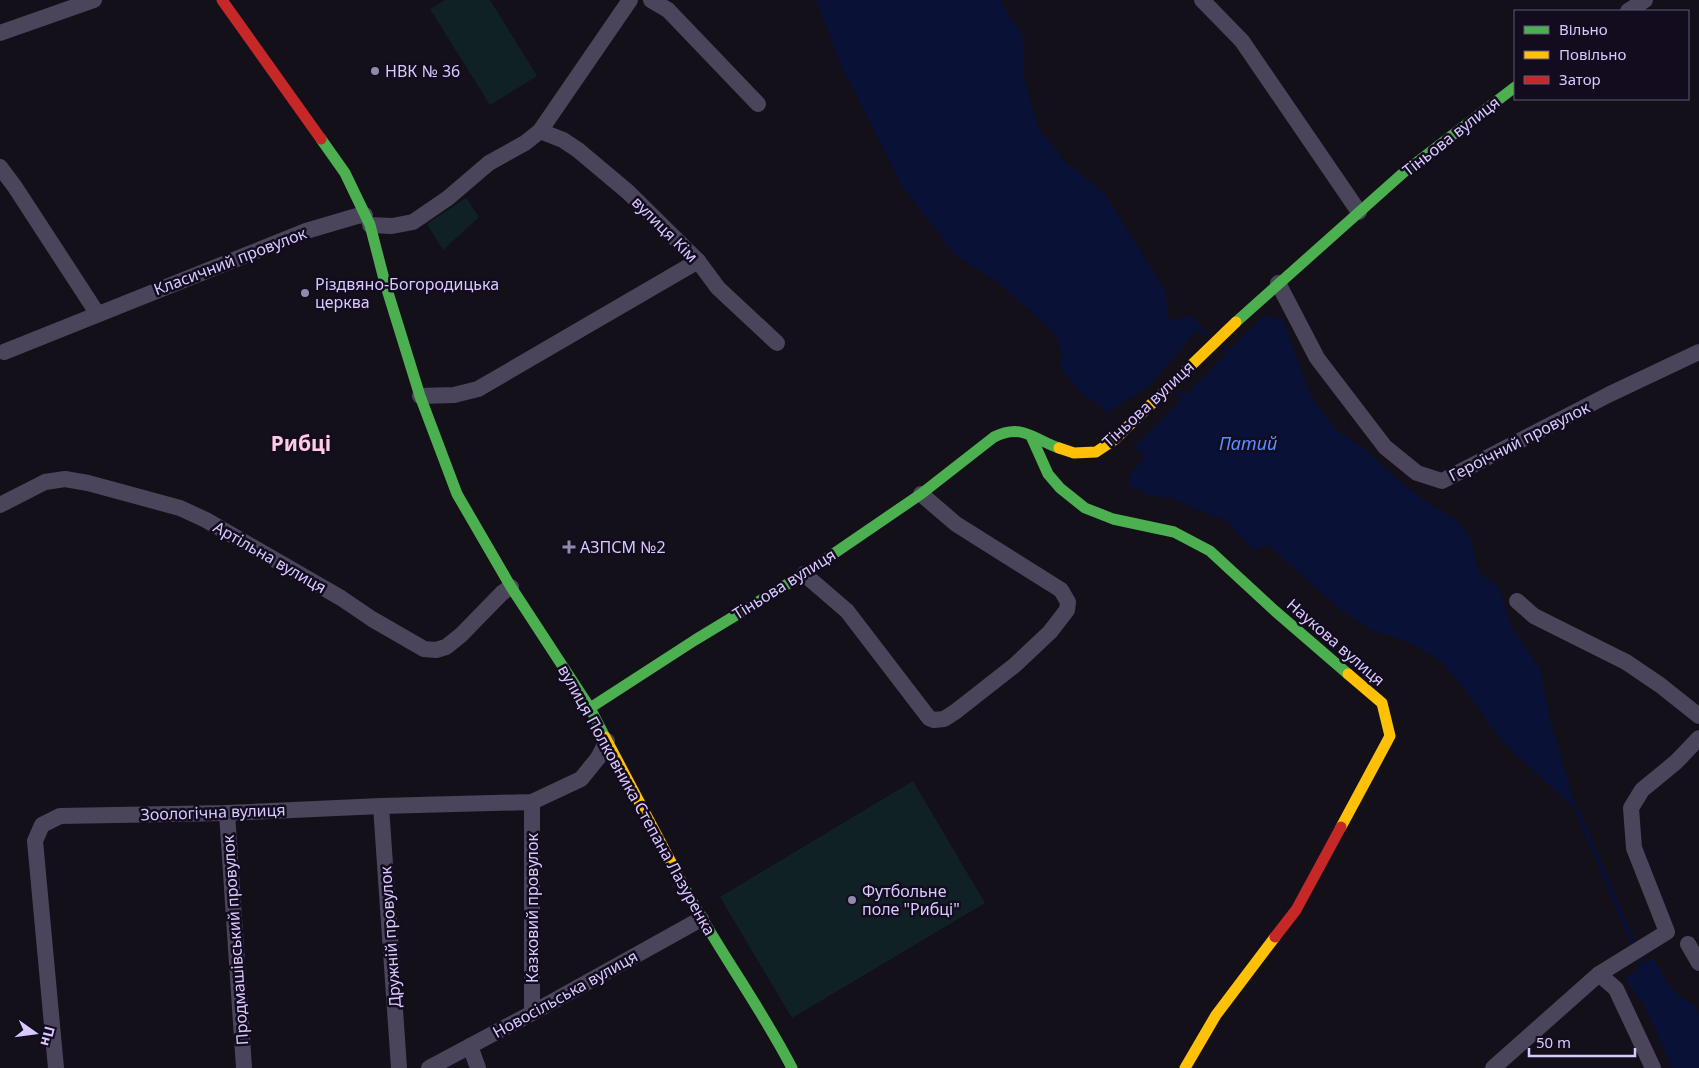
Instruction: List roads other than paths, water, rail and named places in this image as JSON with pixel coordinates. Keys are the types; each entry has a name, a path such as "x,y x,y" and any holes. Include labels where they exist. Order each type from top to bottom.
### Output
{"street":[{"path":"0,33 94,0"},
{"name":"вулиця Полковника Степана Лазуренка","path":"222,0 345,173 368,220 385,283 420,396 457,494 511,587 590,708 701,919 774,1033 792,1068"},
{"path":"540,131 630,0"},
{"path":"651,0 668,10 758,104"},
{"path":"1202,0 1242,41 1359,212"},
{"path":"1630,10 1645,0"},
{"name":"Тіньова вулиця","path":"590,708 695,640 804,574 921,494 994,437 1006,431 1020,431 1050,445 1074,453 1096,452 1114,440 1253,304 1403,173 1514,88"},
{"name":"Класичний провулок","path":"4,352 97,313 306,231 357,216 392,226 413,222 448,198 489,163 525,143 540,131"},
{"name":"вулиця Кім","path":"540,131 563,140 578,150 628,192 698,261 718,288 778,344"},
{"path":"0,167 97,313"},
{"path":"420,396 454,395 478,389 698,261"},
{"name":"Героїчний провулок","path":"1278,283 1317,358 1385,447 1417,473 1442,481 1610,394 1699,352"},
{"name":"Наукова вулиця","path":"1031,436 1048,474 1060,488 1085,508 1113,519 1174,532 1210,551 1275,611 1382,703 1390,736 1296,910 1216,1014 1185,1068"},
{"name":"Артільна вулиця","path":"0,505 45,482 65,479 88,483 180,508 206,520 424,649 436,650 446,647 461,635 502,593 511,587"},
{"path":"804,574 847,612 929,718 934,720 944,719 955,712 1015,665 1050,632 1067,610 1068,602 1061,590 956,524 921,494"},
{"path":"1517,600 1534,616 1626,662 1660,685 1699,716"},
{"path":"1493,1068 1599,974 1667,932 1634,848 1631,808 1642,790 1676,762 1699,738"},
{"name":"Зоологічна вулиця","path":"56,1068 35,841 42,825 60,816 227,813 532,802 580,778 598,758 607,741"},
{"name":"Казковий провулок","path":"532,802 532,1014"},
{"name":"Дружній провулок","path":"381,806 399,1068"},
{"name":"Продмашівський провулок","path":"227,813 244,1068"},
{"name":"Новосільська вулиця","path":"429,1068 532,1014 701,919"},
{"path":"1688,944 1699,963"},
{"path":"1599,974 1616,989 1653,1068"},
{"path":"470,1046 478,1068"}],"water":[{"path":"816,0 1002,0 1005,10 1024,37 1024,77 1038,126 1064,160 1104,193 1165,290 1169,321 1191,315 1201,326 1149,386 1106,413 1095,402 1085,397 1060,368 1062,356 1057,338 1043,322 996,281 955,255 902,186 840,64"},
{"name":"Патий","path":"1263,316 1283,319 1310,395 1335,429 1367,451 1421,498 1454,518 1470,537 1479,572 1499,587 1511,626 1540,668 1550,720 1577,810 1505,745 1455,677 1438,659 1406,641 1374,631 1342,611 1268,545 1253,550 1226,521 1170,498 1149,495 1128,485 1132,470 1145,458 1135,447"},
{"path":"1653,958 1671,986 1681,997 1695,1005 1699,1014 1699,1068 1672,1068 1645,1007 1625,979"}],"waterway":[{"path":"1199,328 1206,334"},
{"path":"1225,348 1228,351"},
{"path":"1178,394 1185,396"},
{"path":"1577,810 1633,943"},
{"path":"1640,958 1643,966"}],"place":[{"name":"НВК № 36","path":"375,71"},
{"name":"Різдвяно-Богородицька церква","path":"305,293"},
{"name":"АЗПСМ №2","path":"569,547"},
{"name":"Футбольне поле \"Рибці\"","path":"852,900"}],"district":[{"name":"Рибці","path":"301,444"}]}
